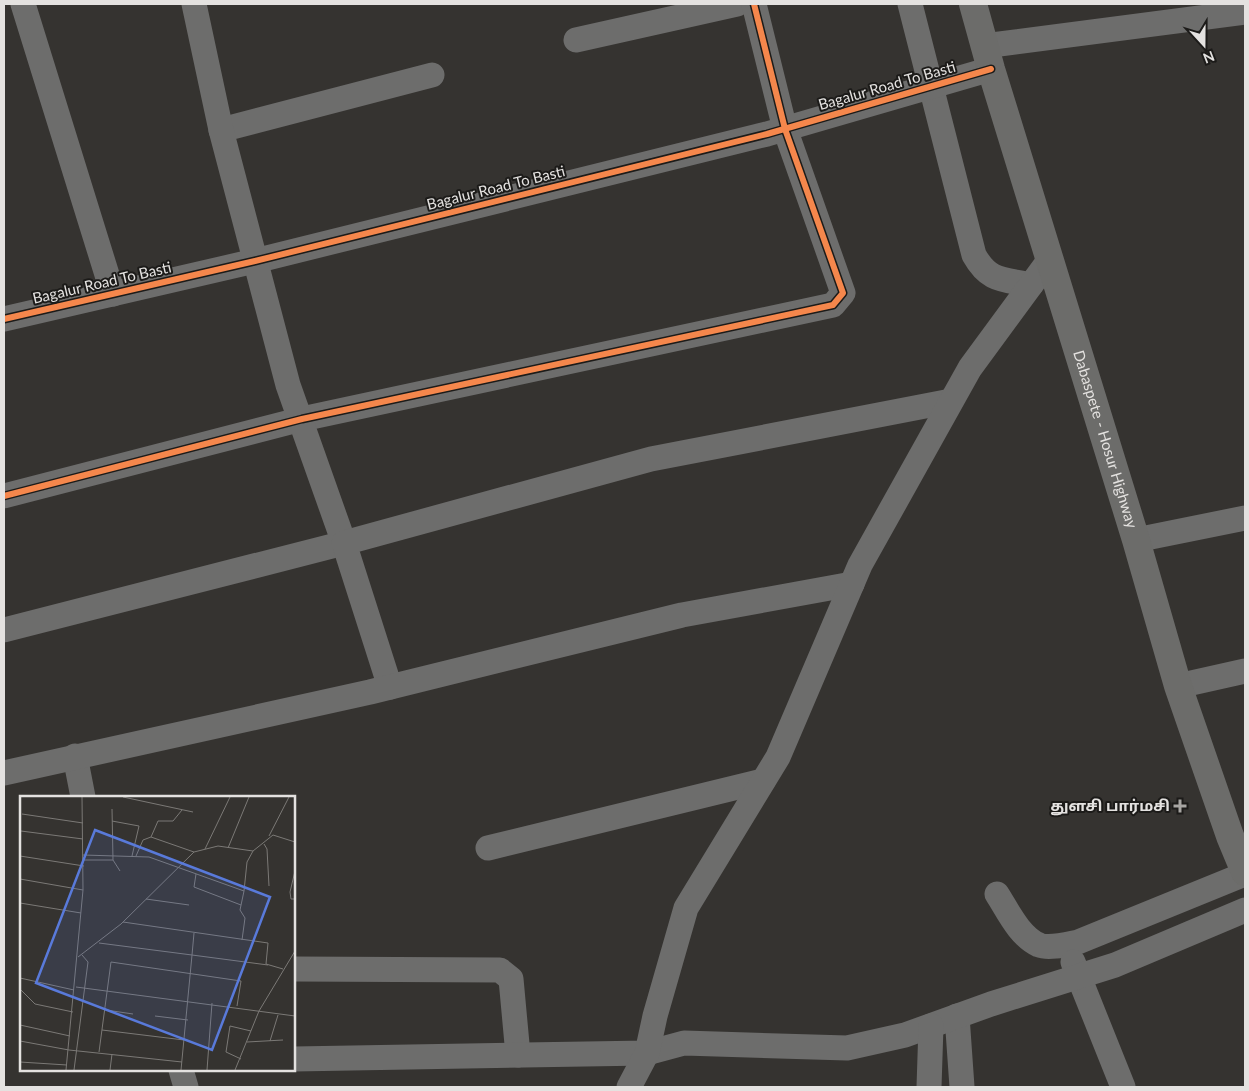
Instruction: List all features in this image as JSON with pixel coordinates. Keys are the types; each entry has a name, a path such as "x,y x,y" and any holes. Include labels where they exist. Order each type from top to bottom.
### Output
{"highway":[{"name":"Dabaspete - Hosur Highway","path":"973,4 1136,540 1178,686 1238,835 1245,873"}],"street":[{"path":"23,4 113,294"},
{"path":"194,4 221,130 288,384 302,419 344,543 390,687"},
{"path":"576,40 737,4"},
{"path":"4,496 302,419 833,304 843,292 785,129 754,4"},
{"path":"910,4 974,255 982,268 991,276 1031,285"},
{"name":"Bagalur Road To Basti","path":"4,319 255,260 785,129 930,87 988,57 1245,12"},
{"path":"221,130 432,76"},
{"path":"630,1087 647,1054 655,1016 686,908 778,757 860,565 970,368 1050,259"},
{"path":"4,630 344,543 652,459 952,401"},
{"path":"1136,540 1245,518"},
{"path":"4,773 390,687 682,615 852,584"},
{"path":"1178,686 1245,671"},
{"path":"75,756 84,796"},
{"path":"488,848 763,782"},
{"path":"997,894 1023,933 1040,946 1065,944 1078,942 1245,873"},
{"path":"295,1059 647,1054 684,1044 847,1048 906,1035 957,1016 1115,965 1245,910"},
{"path":"1065,944 1080,976 1124,1087"},
{"path":"295,969 500,970 511,979 518,1055"},
{"path":"957,1016 962,1087"},
{"path":"929,1087 931,1026"},
{"path":"181,1071 186,1087"}],"cycle path":[{"path":"4,496 302,419 833,305 843,293 785,129 754,4"},
{"path":"4,319 255,261 767,134 991,69"}],"place":[{"name":"துளசி பார்மசி","path":"1180,806"}]}
